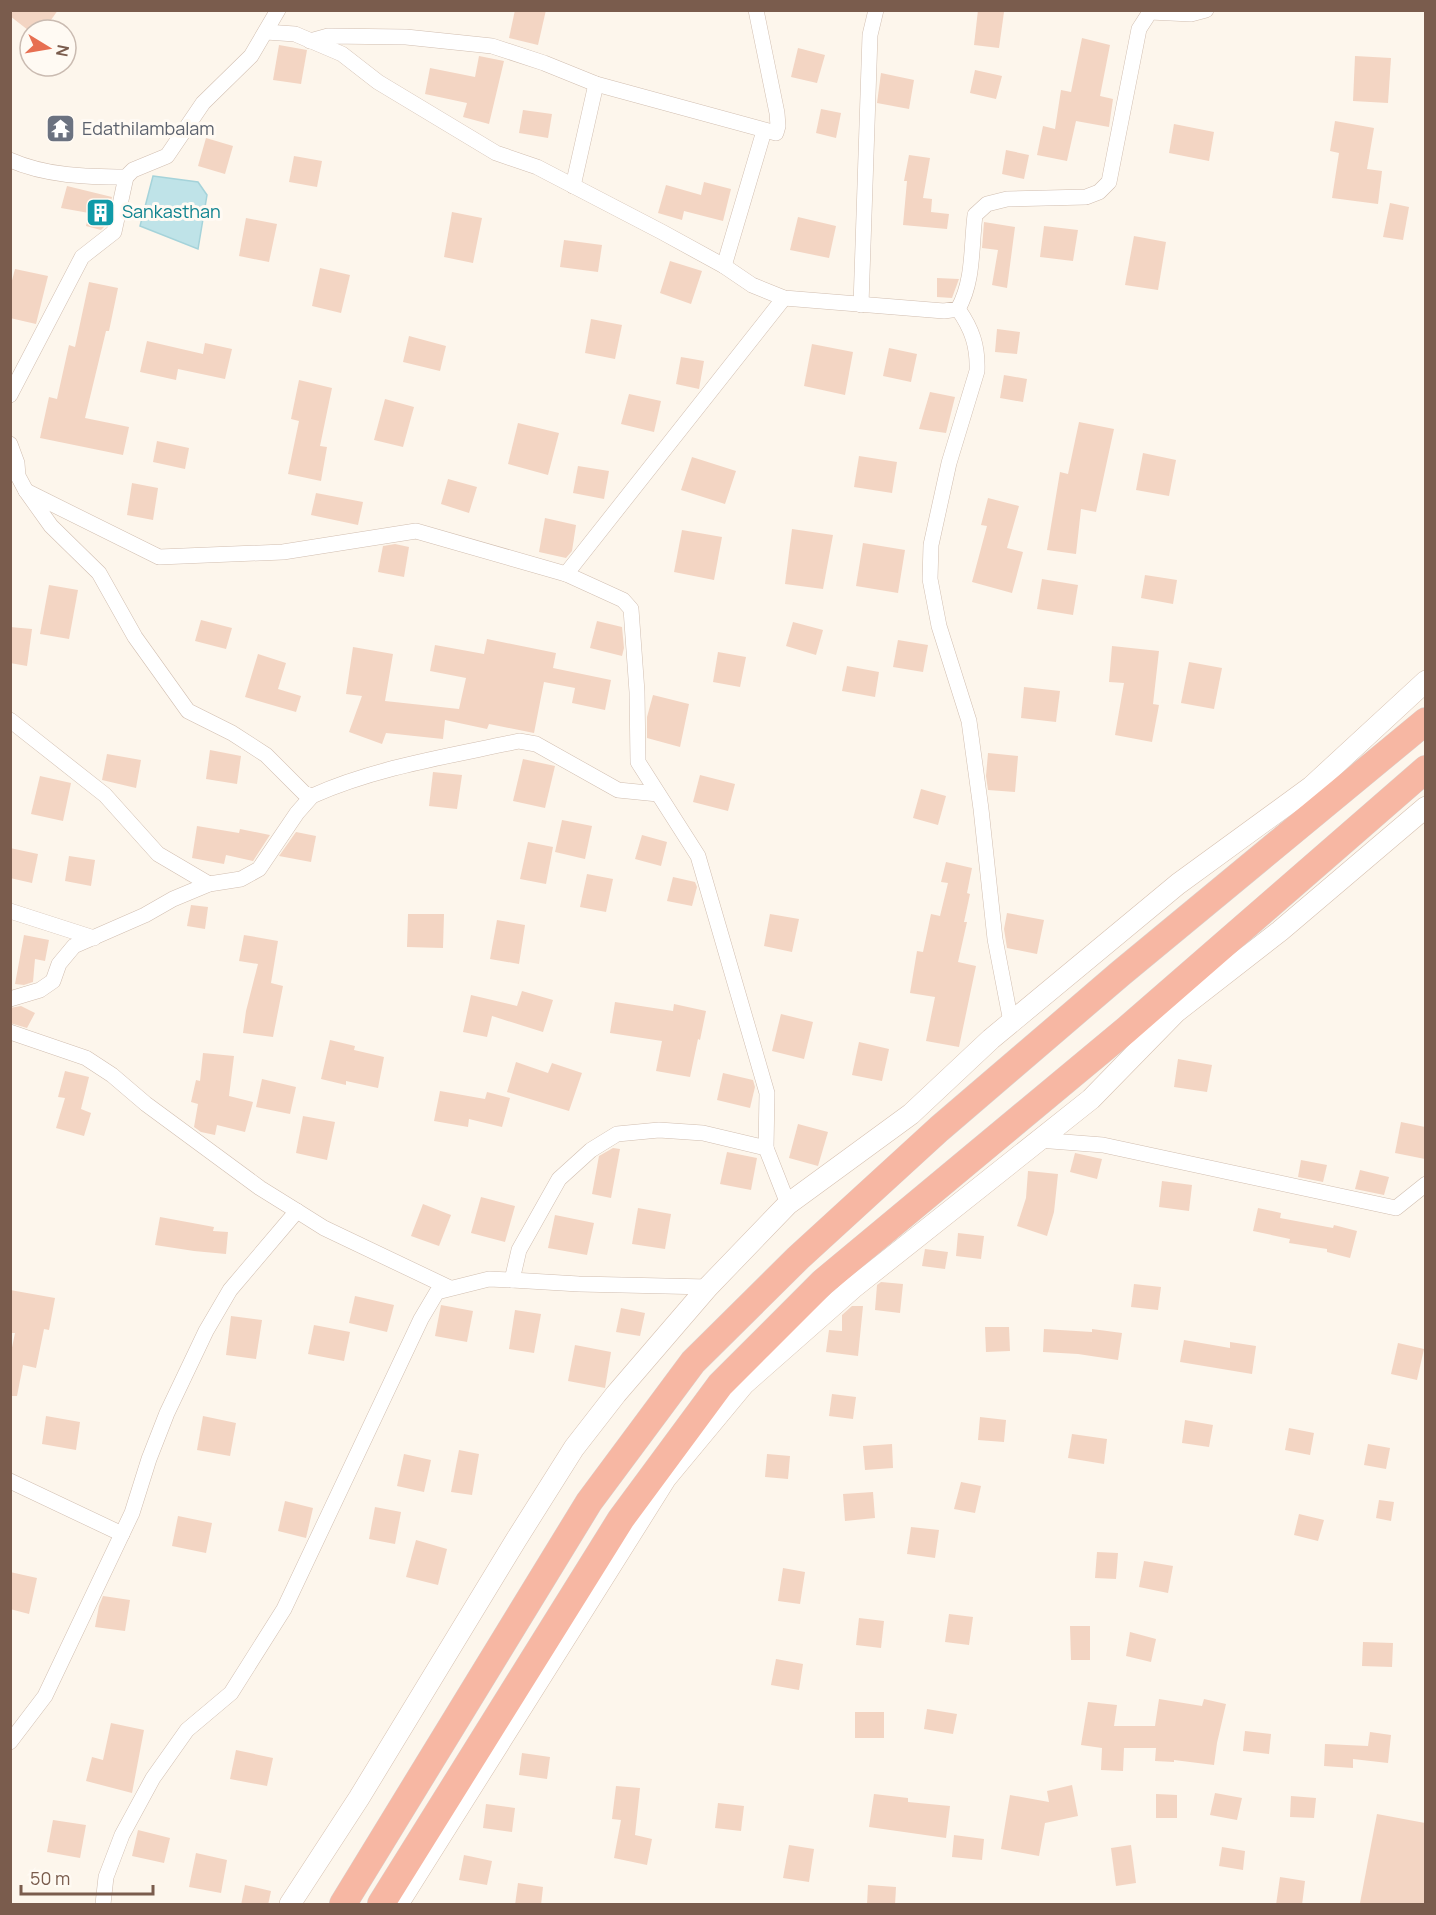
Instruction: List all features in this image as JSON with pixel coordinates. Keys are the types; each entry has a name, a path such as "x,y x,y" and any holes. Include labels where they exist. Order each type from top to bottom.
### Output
{"highway":[{"path":"343,1905 589,1502 693,1362 798,1258 939,1129 1121,973 1425,721"},
{"path":"381,1905 621,1519 720,1385 823,1282 1126,1030 1425,769"}],"street":[{"path":"10,395 82,257 114,232 126,177 133,170 167,156 204,103 251,56 278,10"},
{"path":"310,41 328,36 406,38 492,46 544,63 596,84 776,133 778,126 756,10"},
{"path":"861,305 870,35 876,10"},
{"path":"958,309 965,297 970,279 975,215 987,204 1007,199 1086,197 1099,192 1109,182 1139,29 1150,12 1191,14 1206,10"},
{"path":"266,32 295,34 342,54 378,82 496,153 537,167 662,231 724,266 752,285 784,298 944,311 958,309"},
{"path":"573,186 596,84"},
{"path":"724,266 765,131"},
{"path":"10,160 28,168 86,177 126,177"},
{"path":"566,574 784,298"},
{"path":"958,309 975,340 978,355 977,371 952,455 930,545 930,579 939,626 969,721 995,939 1011,1022"},
{"path":"10,444 17,463 18,476 26,491 51,526 99,573 135,637 188,711 266,755 304,793 312,796"},
{"path":"26,491 159,557 283,552 416,531 566,574 623,600 631,609 637,692 638,762 698,856 767,1093 766,1148 788,1204"},
{"path":"290,1905 359,1798 574,1448 615,1394 708,1287 788,1204 911,1114 1011,1022 1178,884 1311,787 1425,681"},
{"path":"10,720 105,795 158,854 209,884"},
{"path":"10,999 40,990 53,981 58,964 75,946 145,915 172,899 209,884 241,879 259,869 297,813 312,796 340,784 377,773 519,741 536,744 618,790 658,794"},
{"path":"398,1905 666,1478 744,1384 853,1288 1091,1099 1176,1012 1280,931 1425,807"},
{"path":"10,911 94,938"},
{"path":"10,1032 86,1058 112,1075 146,1104 260,1188 324,1228 450,1288"},
{"path":"512,1280 519,1250 559,1179 591,1150 618,1134 659,1130 703,1133 766,1148"},
{"path":"1038,1140 1103,1145 1396,1208 1425,1184"},
{"path":"10,1742 45,1696 132,1513 167,1413 206,1331 230,1290 297,1211"},
{"path":"103,1905 106,1877 122,1835 153,1778 187,1730 231,1692 284,1609 421,1319 437,1292 489,1279 708,1287"},
{"path":"10,1480 122,1534"}],"water":[{"path":"153,176 198,182 207,195 198,249 140,226"}],"building":[{"path":"10,10 58,10 52,18 18,18 18,22 10,16"},
{"path":"515,10 546,10 538,45 509,38"},
{"path":"978,10 1004,12 999,48 974,45"},
{"path":"1082,38 1110,45 1100,96 1113,99 1109,127 1076,121 1067,161 1037,155 1043,126 1055,129 1061,90 1071,92"},
{"path":"279,45 307,50 301,84 273,80"},
{"path":"798,48 825,55 817,83 791,77"},
{"path":"479,56 504,61 489,124 463,117 467,103 425,94 430,68 475,77"},
{"path":"1355,56 1391,58 1388,103 1353,101"},
{"path":"975,70 1002,76 996,99 970,93"},
{"path":"881,73 914,80 909,109 877,103"},
{"path":"821,109 841,113 836,138 816,133"},
{"path":"523,110 552,114 548,138 519,133"},
{"path":"1335,121 1374,128 1367,169 1382,171 1378,204 1332,198 1339,153 1330,151"},
{"path":"1174,124 1214,132 1209,161 1169,153"},
{"path":"206,138 233,146 225,174 198,166"},
{"path":"1006,150 1029,155 1024,179 1002,174"},
{"path":"909,155 930,158 923,198 932,199 931,212 949,214 947,229 903,225 907,181 904,181"},
{"path":"294,156 322,161 317,187 289,182"},
{"path":"704,182 731,189 723,221 684,211 682,220 658,213 666,185 701,195"},
{"path":"67,186 112,197 105,226 101,230 86,226 89,213 61,208"},
{"path":"1390,203 1409,207 1403,240 1383,237"},
{"path":"452,212 482,218 473,263 444,257"},
{"path":"798,217 836,226 829,258 790,250"},
{"path":"246,218 277,224 269,262 239,256"},
{"path":"984,222 1015,227 1007,288 992,285 998,250 982,248"},
{"path":"1044,226 1078,230 1073,261 1040,257"},
{"path":"1134,236 1166,242 1158,290 1125,285"},
{"path":"564,240 602,245 598,272 560,267"},
{"path":"670,261 702,271 691,304 660,293"},
{"path":"320,268 350,275 341,313 312,306"},
{"path":"15,269 48,276 36,324 10,318 10,288"},
{"path":"937,278 959,279 952,298 937,297"},
{"path":"89,282 118,288 109,331 106,331 85,418 129,427 123,455 40,438 49,397 57,399 69,345 75,347"},
{"path":"591,319 622,325 615,359 585,353"},
{"path":"997,329 1020,332 1017,354 995,352"},
{"path":"409,336 446,346 440,371 403,362"},
{"path":"147,341 203,354 205,343 232,349 225,379 178,369 176,380 140,372"},
{"path":"812,344 853,352 845,395 804,386"},
{"path":"889,348 917,354 911,382 883,376"},
{"path":"681,357 704,361 699,389 676,384"},
{"path":"1004,375 1027,379 1023,402 1000,398"},
{"path":"299,380 332,388 320,446 327,447 321,481 288,474 299,421 291,419"},
{"path":"930,392 955,397 946,433 919,429"},
{"path":"629,394 661,401 654,432 621,424"},
{"path":"385,399 414,407 403,447 374,440"},
{"path":"1079,422 1114,429 1096,512 1081,509 1076,554 1047,550 1060,472 1068,474"},
{"path":"518,423 559,433 548,475 508,464"},
{"path":"157,441 189,448 185,469 153,462"},
{"path":"1143,453 1176,460 1169,496 1136,490"},
{"path":"859,456 897,462 892,493 854,487"},
{"path":"692,457 736,471 725,504 681,490"},
{"path":"578,466 609,471 604,499 573,493"},
{"path":"448,479 477,487 469,513 441,504"},
{"path":"132,483 158,488 153,520 127,515"},
{"path":"316,493 363,502 358,525 311,515"},
{"path":"988,498 1019,506 1007,548 1023,552 1012,593 972,582 987,526 981,525"},
{"path":"545,518 576,525 572,551 566,558 539,552"},
{"path":"792,529 833,535 823,589 785,584"},
{"path":"682,530 722,537 714,580 674,572"},
{"path":"863,543 905,550 898,593 856,586"},
{"path":"395,544 409,547 404,577 378,572 383,546"},
{"path":"1145,575 1177,580 1173,604 1141,598"},
{"path":"1042,579 1078,585 1073,615 1037,609"},
{"path":"49,585 78,590 69,639 40,634"},
{"path":"201,620 232,628 226,649 195,641"},
{"path":"597,621 622,627 624,648 622,656 590,648"},
{"path":"793,622 823,630 816,655 786,646"},
{"path":"10,627 32,629 27,666 10,663"},
{"path":"487,639 556,653 553,668 611,680 605,710 572,703 575,688 544,682 534,733 489,724 487,729 445,720 443,739 386,733 382,744 349,732 362,696 346,694 353,647 393,654 385,701 459,709 466,678 430,671 435,645 484,654"},
{"path":"898,640 928,645 923,672 893,667"},
{"path":"1112,646 1159,651 1153,704 1159,705 1152,742 1115,735 1124,683 1109,682"},
{"path":"718,652 746,657 740,687 713,682"},
{"path":"258,654 286,663 278,689 301,696 296,712 245,697"},
{"path":"1189,662 1222,668 1214,709 1181,703"},
{"path":"847,666 879,672 875,697 842,691"},
{"path":"1024,687 1060,691 1056,722 1021,718"},
{"path":"653,695 689,704 680,747 647,738 647,717"},
{"path":"210,750 241,756 237,784 206,779"},
{"path":"988,753 1018,756 1015,792 988,790 986,776"},
{"path":"107,754 141,760 136,788 102,780"},
{"path":"523,759 555,766 545,808 513,801"},
{"path":"433,772 462,775 457,809 429,806"},
{"path":"700,775 735,784 728,811 693,802"},
{"path":"40,776 71,783 63,821 31,814"},
{"path":"921,789 946,796 938,825 913,818"},
{"path":"562,820 592,826 585,859 555,852"},
{"path":"197,826 239,833 240,829 270,835 253,861 226,855 224,864 192,858"},
{"path":"296,832 316,836 311,862 279,856"},
{"path":"642,835 667,842 661,866 635,859"},
{"path":"528,842 553,847 546,884 520,879"},
{"path":"10,848 38,854 32,883 10,878"},
{"path":"69,856 95,860 91,886 65,881"},
{"path":"946,862 972,868 967,893 970,894 964,922 967,922 958,962 976,966 959,1047 926,1041 935,997 910,993 917,951 923,952 931,914 940,916 948,883 941,882"},
{"path":"587,874 613,879 606,912 580,907"},
{"path":"673,877 695,882 697,887 692,906 667,901"},
{"path":"191,905 208,907 205,929 187,926"},
{"path":"1007,913 1044,920 1037,954 1007,948 1004,929"},
{"path":"408,914 444,914 443,948 407,947"},
{"path":"770,914 799,919 792,952 764,946"},
{"path":"497,920 525,925 519,964 490,959"},
{"path":"24,935 49,940 45,961 35,959 33,982 24,985 15,984"},
{"path":"244,935 278,941 271,983 283,986 273,1037 243,1033 258,964 239,961"},
{"path":"522,991 553,1000 543,1032 492,1016 487,1037 463,1032 471,995 517,1006"},
{"path":"615,1002 673,1011 674,1004 706,1011 690,1077 656,1071 662,1041 610,1033"},
{"path":"21,1006 35,1013 27,1028 10,1023 10,1008"},
{"path":"781,1014 813,1022 804,1059 772,1051"},
{"path":"330,1040 355,1046 354,1050 384,1057 378,1088 346,1081 346,1085 321,1079"},
{"path":"859,1042 889,1049 882,1081 852,1075"},
{"path":"203,1053 234,1056 229,1096 253,1102 245,1132 217,1125 215,1135 201,1132 194,1127 198,1104 191,1102 196,1080 200,1081"},
{"path":"1178,1059 1212,1065 1207,1092 1174,1087"},
{"path":"516,1062 548,1073 552,1063 582,1073 569,1111 507,1092"},
{"path":"65,1071 89,1077 81,1109 91,1113 84,1136 56,1128 65,1098 58,1097"},
{"path":"723,1073 753,1080 755,1087 750,1108 717,1100"},
{"path":"262,1079 296,1087 290,1114 256,1107"},
{"path":"440,1091 485,1099 487,1092 510,1098 502,1127 469,1119 468,1127 434,1121"},
{"path":"303,1116 335,1122 327,1160 296,1153"},
{"path":"1401,1122 1425,1127 1425,1159 1395,1153"},
{"path":"798,1124 828,1132 818,1166 789,1158"},
{"path":"613,1148 620,1149 611,1198 592,1194 599,1156"},
{"path":"727,1152 757,1158 751,1190 720,1184"},
{"path":"1075,1153 1102,1159 1097,1179 1070,1172"},
{"path":"1301,1160 1327,1165 1323,1182 1298,1177"},
{"path":"1360,1170 1389,1177 1384,1195 1355,1189"},
{"path":"1028,1171 1058,1174 1054,1212 1047,1236 1017,1226 1026,1198"},
{"path":"1162,1181 1192,1185 1189,1211 1159,1207"},
{"path":"481,1197 515,1206 505,1242 471,1233"},
{"path":"423,1204 451,1215 439,1246 411,1236"},
{"path":"638,1208 671,1214 665,1249 632,1244"},
{"path":"1258,1208 1281,1213 1280,1218 1333,1228 1334,1225 1357,1231 1350,1258 1327,1252 1327,1249 1289,1243 1290,1239 1253,1231"},
{"path":"555,1215 594,1223 587,1255 548,1248"},
{"path":"160,1217 214,1227 213,1231 228,1232 226,1254 155,1245"},
{"path":"958,1233 984,1236 981,1259 956,1256"},
{"path":"925,1249 948,1252 945,1269 922,1266"},
{"path":"881,1282 903,1284 900,1313 875,1310 877,1285"},
{"path":"1134,1284 1161,1287 1158,1310 1131,1307"},
{"path":"10,1290 55,1298 49,1330 44,1329 36,1368 23,1365 17,1396 10,1396 10,1357 15,1333 10,1333"},
{"path":"355,1296 394,1305 387,1332 349,1323"},
{"path":"441,1305 473,1311 467,1342 435,1336"},
{"path":"852,1306 863,1306 858,1356 826,1352 829,1330 842,1331 842,1315"},
{"path":"621,1308 645,1313 640,1336 616,1332"},
{"path":"515,1310 541,1314 534,1353 509,1349"},
{"path":"231,1316 262,1320 256,1359 226,1355"},
{"path":"314,1325 350,1332 344,1361 308,1354"},
{"path":"985,1327 1009,1327 1010,1351 986,1352"},
{"path":"1044,1329 1092,1332 1092,1329 1122,1333 1118,1360 1043,1352"},
{"path":"1184,1340 1230,1348 1230,1342 1256,1346 1252,1374 1180,1362"},
{"path":"1398,1343 1424,1349 1417,1380 1391,1374"},
{"path":"575,1345 611,1352 605,1388 568,1381"},
{"path":"832,1394 856,1397 853,1419 829,1416"},
{"path":"46,1416 80,1422 76,1450 42,1444"},
{"path":"203,1416 236,1423 230,1456 197,1450"},
{"path":"980,1417 1006,1420 1004,1442 978,1440"},
{"path":"1185,1420 1213,1425 1209,1447 1182,1443"},
{"path":"1289,1428 1314,1433 1310,1455 1285,1450"},
{"path":"1072,1434 1107,1439 1104,1464 1068,1458"},
{"path":"892,1444 893,1468 865,1470 863,1446"},
{"path":"1368,1444 1390,1448 1386,1469 1364,1465"},
{"path":"459,1450 479,1454 472,1495 451,1492"},
{"path":"404,1454 431,1460 424,1492 397,1486"},
{"path":"767,1454 790,1456 788,1479 765,1477"},
{"path":"961,1482 981,1486 975,1513 954,1509"},
{"path":"873,1492 875,1518 845,1521 843,1494"},
{"path":"1379,1500 1394,1502 1391,1521 1376,1518"},
{"path":"285,1501 313,1508 306,1538 278,1531"},
{"path":"375,1507 401,1512 395,1544 369,1539"},
{"path":"1299,1514 1324,1520 1318,1541 1294,1535"},
{"path":"178,1516 212,1523 206,1553 172,1546"},
{"path":"911,1527 939,1530 935,1558 907,1554"},
{"path":"416,1540 447,1549 438,1585 406,1577"},
{"path":"1097,1552 1118,1553 1116,1579 1095,1578"},
{"path":"1144,1561 1173,1566 1168,1593 1139,1587"},
{"path":"783,1568 805,1572 800,1604 778,1601"},
{"path":"10,1572 37,1578 29,1614 10,1609"},
{"path":"103,1596 130,1600 125,1631 95,1627"},
{"path":"949,1614 973,1617 969,1645 945,1642"},
{"path":"859,1618 884,1621 881,1648 856,1645"},
{"path":"1070,1626 1090,1626 1090,1660 1071,1660"},
{"path":"1130,1632 1156,1639 1151,1662 1126,1656"},
{"path":"1363,1642 1393,1643 1392,1667 1362,1666"},
{"path":"776,1659 803,1664 799,1690 771,1685"},
{"path":"1159,1699 1202,1706 1204,1699 1226,1704 1214,1765 1174,1760 1174,1762 1155,1761 1156,1748 1124,1748 1123,1771 1101,1770 1102,1748 1081,1745 1088,1702 1117,1705 1114,1726 1155,1726"},
{"path":"927,1709 957,1714 953,1734 924,1729"},
{"path":"855,1712 884,1712 884,1738 855,1738"},
{"path":"111,1723 144,1730 132,1793 86,1781 92,1757 103,1760"},
{"path":"1245,1731 1271,1734 1269,1754 1243,1751"},
{"path":"1370,1732 1391,1735 1388,1763 1353,1759 1353,1768 1324,1766 1325,1744 1368,1746"},
{"path":"236,1750 273,1758 267,1786 230,1779"},
{"path":"522,1753 550,1757 547,1779 519,1775"},
{"path":"1072,1785 1078,1816 1045,1823 1039,1856 1001,1849 1010,1795 1049,1802 1047,1791"},
{"path":"616,1786 640,1788 635,1835 652,1839 647,1865 614,1858 621,1820 612,1819"},
{"path":"1215,1793 1242,1798 1237,1820 1210,1815"},
{"path":"874,1794 908,1798 908,1802 950,1806 946,1838 869,1827"},
{"path":"1156,1794 1177,1795 1177,1818 1156,1818"},
{"path":"1291,1796 1316,1798 1314,1818 1290,1817"},
{"path":"718,1803 744,1806 741,1831 715,1828"},
{"path":"486,1804 515,1808 512,1832 483,1828"},
{"path":"1377,1814 1425,1823 1425,1905 1360,1903"},
{"path":"53,1820 86,1825 80,1858 47,1852"},
{"path":"138,1830 170,1838 164,1863 132,1856"},
{"path":"954,1835 984,1839 982,1860 952,1857"},
{"path":"789,1845 814,1849 809,1882 783,1878"},
{"path":"1131,1845 1136,1883 1116,1886 1111,1848"},
{"path":"1222,1847 1245,1851 1243,1870 1219,1866"},
{"path":"196,1853 227,1860 221,1893 189,1887"},
{"path":"464,1855 492,1861 487,1885 459,1880"},
{"path":"1280,1877 1305,1881 1302,1905 1276,1905"},
{"path":"518,1883 543,1887 541,1905 515,1905"},
{"path":"245,1885 271,1891 268,1905 241,1905"},
{"path":"868,1885 896,1887 895,1905 867,1905"}],"place":[{"name":"Edathilambalam","path":"61,129"},
{"name":"Sankasthan","path":"101,212"}]}
